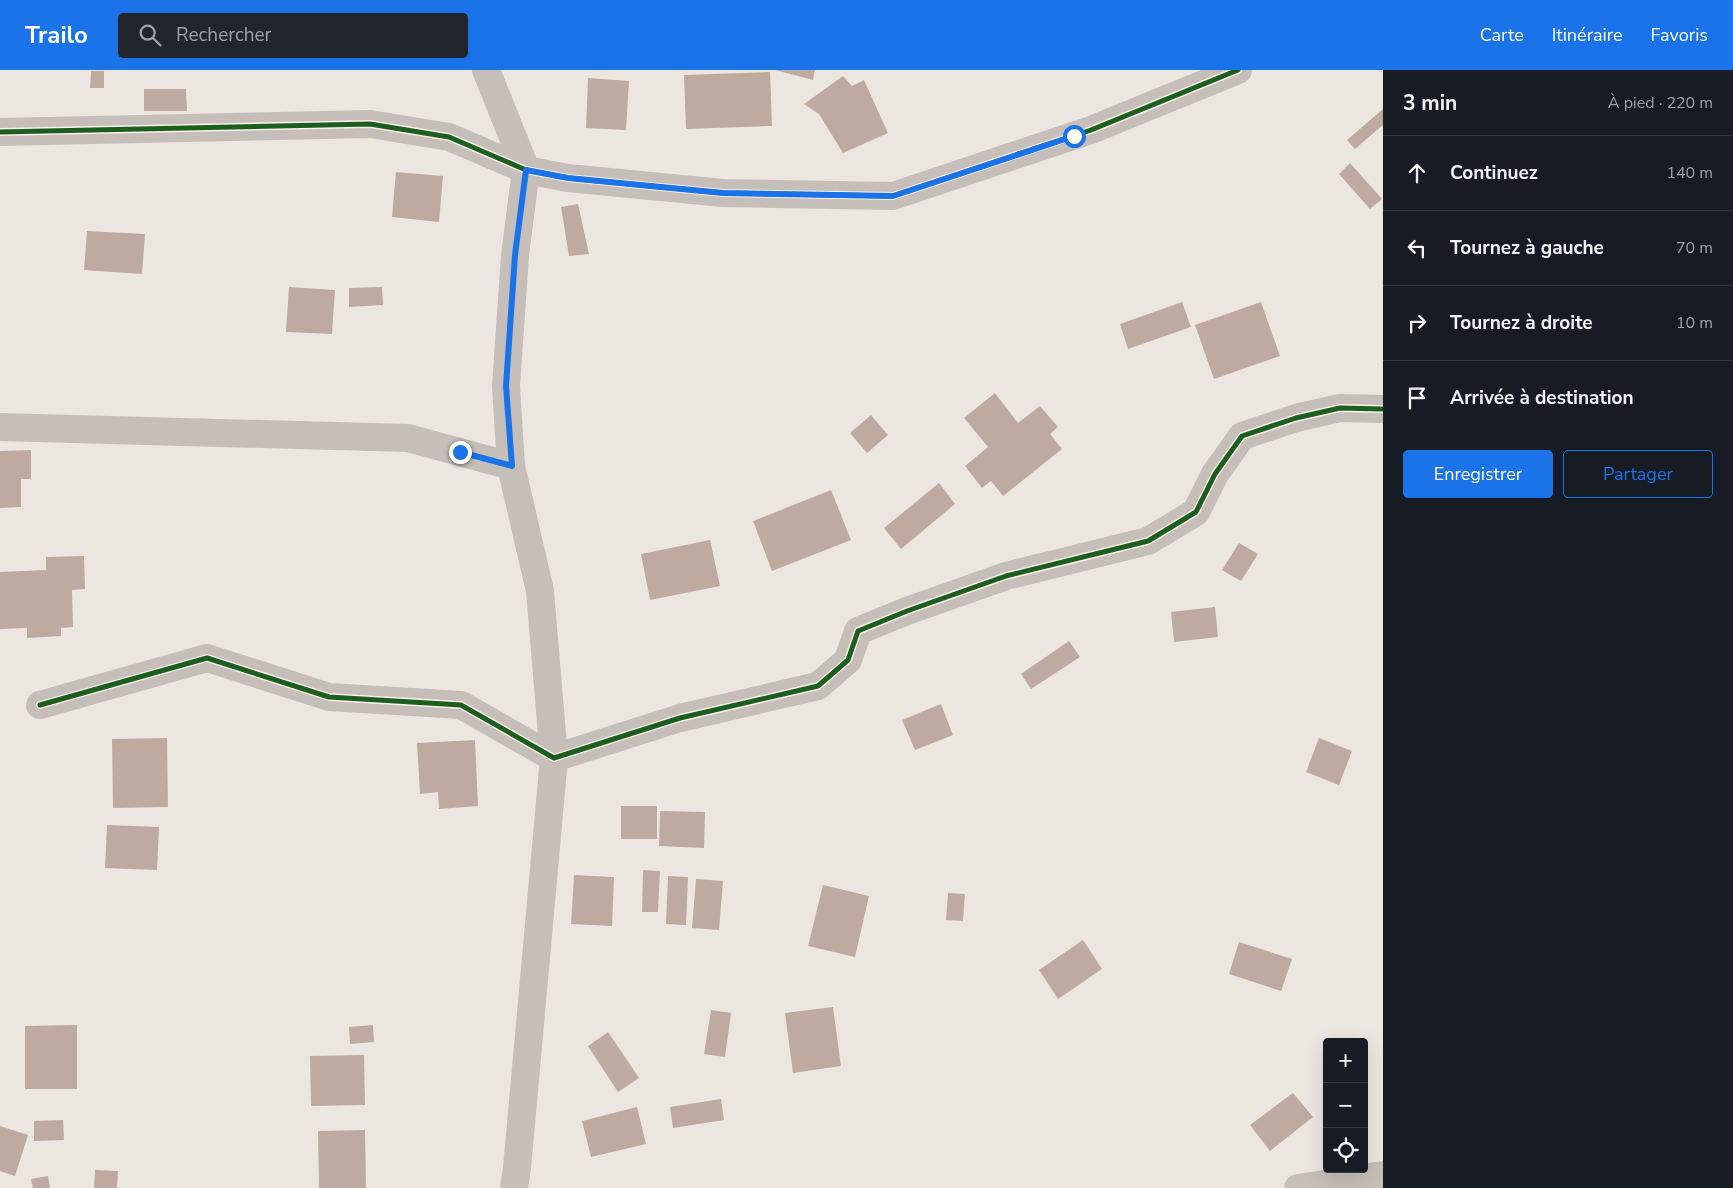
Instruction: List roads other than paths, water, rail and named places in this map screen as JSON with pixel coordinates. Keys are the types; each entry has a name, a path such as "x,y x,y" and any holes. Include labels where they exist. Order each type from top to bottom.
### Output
{"street":[{"path":"486,70 526,170 515,255 506,386 512,466 540,591 554,758 514,1188"},
{"path":"0,132 370,124 449,137 526,170 568,178 723,193 893,196 1091,130 1238,70"},
{"path":"40,705 208,658 329,696 461,705 554,758 680,718 818,686 848,660 858,631 907,611 1006,576 1148,541 1196,512 1215,474 1242,436 1296,418 1340,408 1383,409"},
{"path":"0,427 408,438 512,466"},
{"path":"1298,1188 1383,1175"}]}
